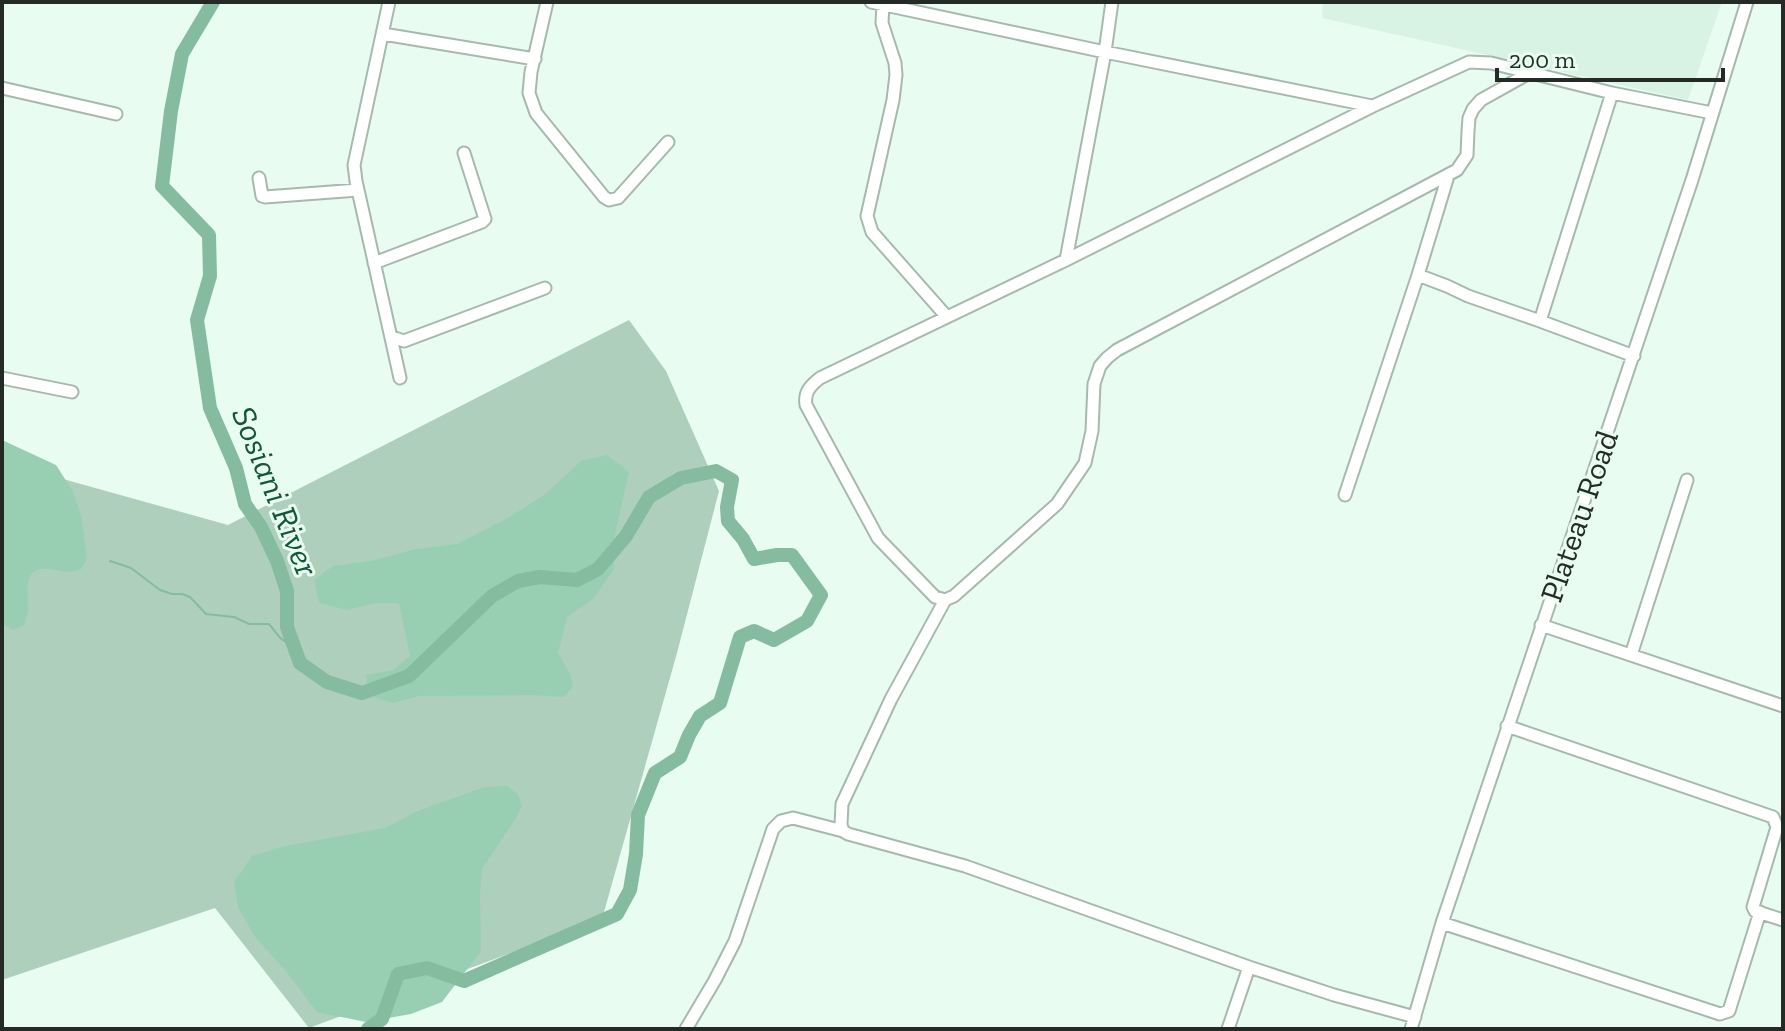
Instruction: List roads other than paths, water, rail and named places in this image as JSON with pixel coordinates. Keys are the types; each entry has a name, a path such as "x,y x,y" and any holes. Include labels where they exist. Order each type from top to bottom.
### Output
{"street":[{"path":"389,2 354,165 400,378"},
{"path":"547,2 529,93 536,113 604,197 609,200 618,198 668,142"},
{"path":"1066,260 1112,2"},
{"name":"Plateau Road","path":"1413,1023 1442,923 1634,356 1747,2"},
{"path":"947,317 872,232 868,223 896,75 877,3 1373,106"},
{"path":"383,34 535,59"},
{"path":"945,600 935,597 878,538 805,398 810,386 820,378 1066,260 1373,106 1469,62 1491,63 1612,93 1712,113"},
{"path":"843,831 840,820 842,804 891,699 945,600 954,596 1057,504 1085,463 1092,431 1094,384 1100,366 1107,358 1457,170 1467,155 1469,118 1473,109 1481,100 1531,72"},
{"path":"2,88 116,114"},
{"path":"1540,321 1612,93"},
{"path":"374,263 485,219 464,153"},
{"path":"1345,495 1448,176"},
{"path":"259,178 262,196 265,197 358,190"},
{"path":"1418,275 1634,356"},
{"path":"392,337 404,341 545,288"},
{"path":"2,378 72,392"},
{"path":"1631,655 1687,480"},
{"path":"1541,625 1783,706"},
{"path":"1507,726 1773,817 1777,827 1753,909 1783,920"},
{"path":"686,1029 735,941 773,829 781,821 793,818 965,866 1413,1023"},
{"path":"1442,923 1720,1014 1729,1011 1760,912"},
{"path":"1228,1029 1249,967"}],"waterway":[{"name":"Sosiani River","path":"213,2 182,54 162,186 209,235 210,276 197,320 210,408 236,468 245,504 261,527 277,561 287,591 287,627 300,663 327,682 362,693 409,676 492,596 518,581 540,577 577,580 598,569 626,536 649,497 681,478 716,471 732,480 728,521 754,559 792,555 821,595 807,621 774,640 754,631 740,637 720,703 700,716 680,757 655,773 638,815 630,890 617,914 464,981 427,968 398,974 382,1019 368,1029"},
{"path":"110,561 131,568 160,590 190,597 206,614 234,617 249,624 269,624 282,639 293,644"}]}
